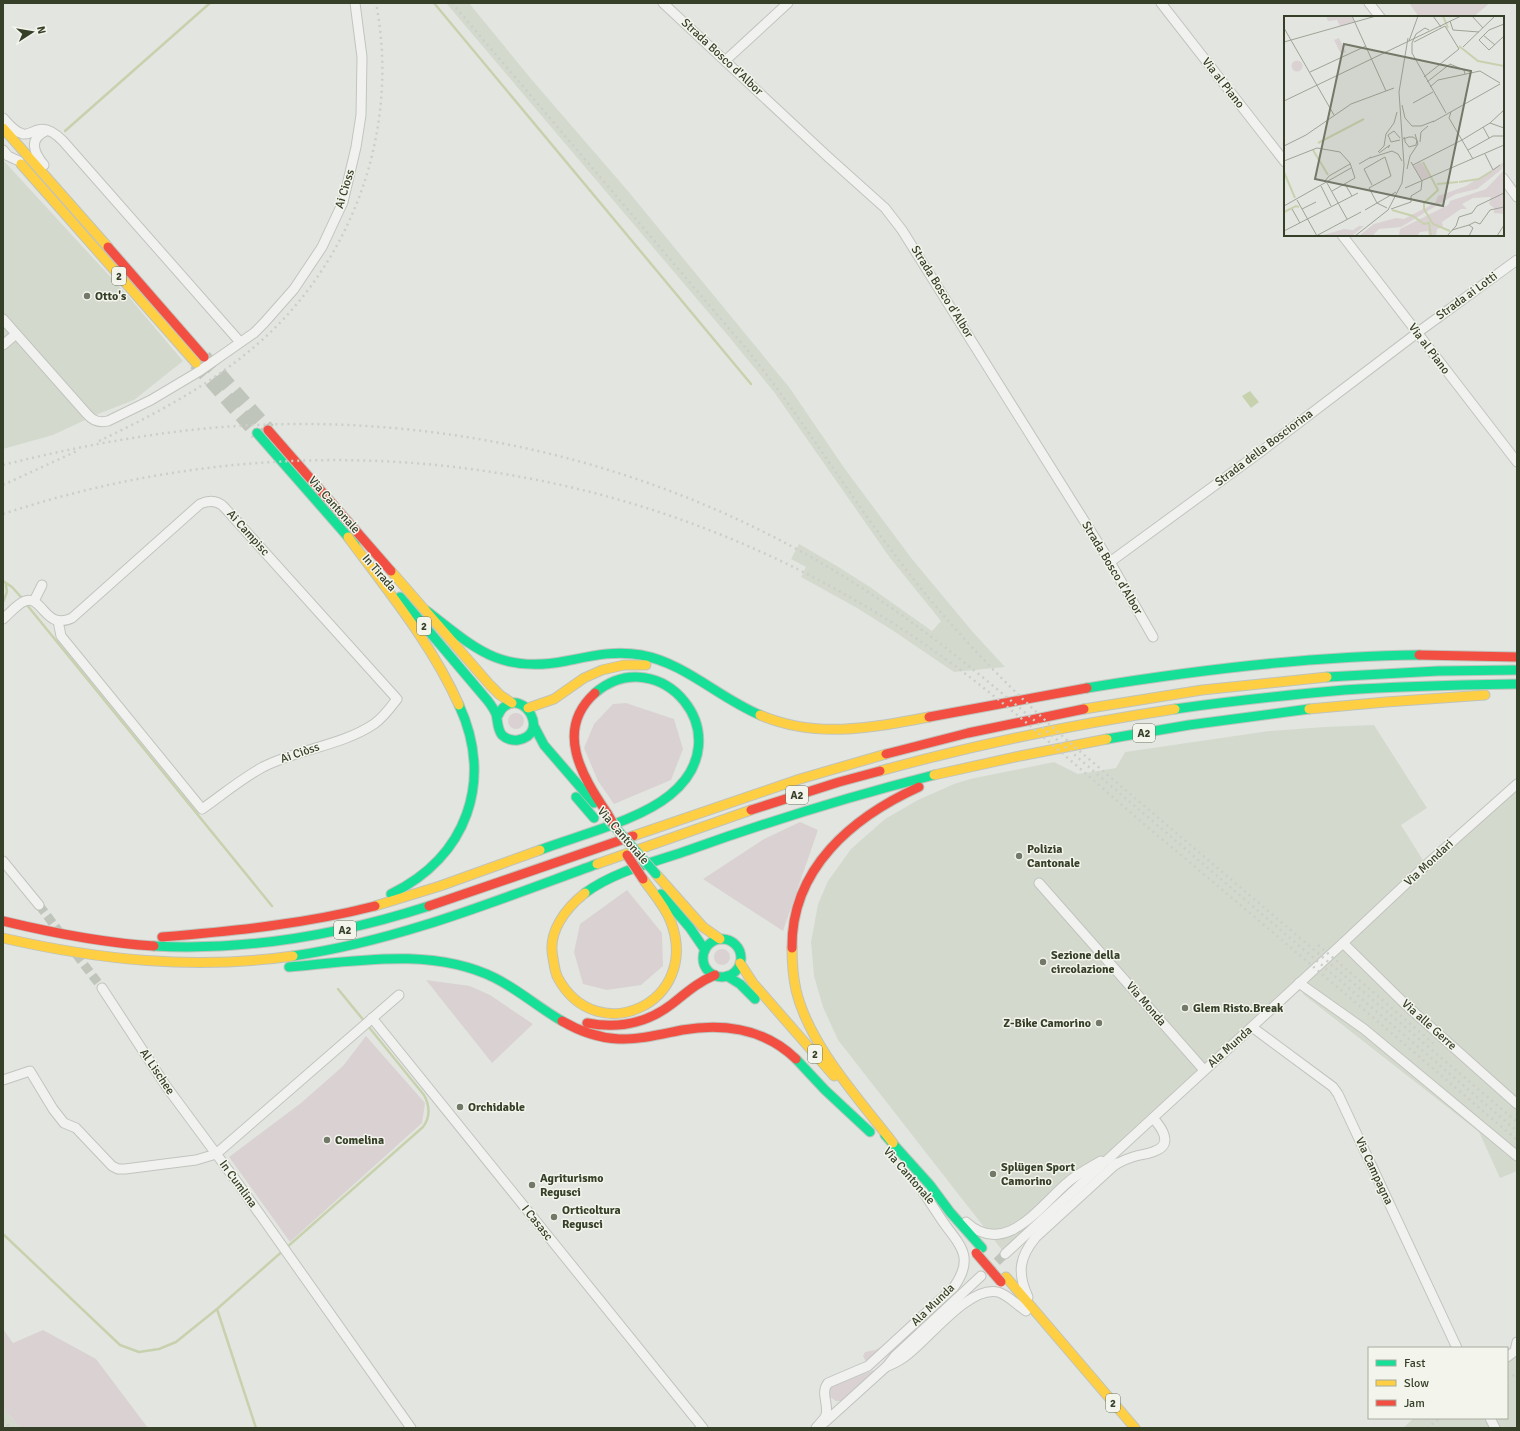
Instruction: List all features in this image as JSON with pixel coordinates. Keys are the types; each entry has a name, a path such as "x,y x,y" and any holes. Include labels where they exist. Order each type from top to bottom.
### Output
{"main road":[{"name":"2","path":"3,128 204,357"},
{"name":"2","path":"3,142 196,363"},
{"name":"Via Cantonale","path":"268,430 490,685 500,695 512,703"},
{"name":"In Tirada","path":"256,433 484,695 497,717"},
{"name":"A2","path":"337,916 400,890 422,876 437,862 452,844 464,821 472,797 475,777 474,758 470,735 463,713 450,685 427,646 348,537"},
{"path":"427,611 478,650 492,657 512,663 526,665 548,664 602,654 626,653 644,655 658,659 688,674 745,708 772,720 802,728 832,730 884,726 1125,682 1210,669 1267,663 1381,655 1451,654 1517,657"},
{"path":"528,708 554,699 589,676 618,666 633,664 653,665 688,674"},
{"name":"A2","path":"3,921 53,933 95,940 154,946 215,947 276,942 336,932 440,903 723,804 828,770 955,736 1016,722 1084,708 1182,693 1285,681 1397,673 1517,670"},
{"name":"A2","path":"95,940 126,940 257,929 337,916 373,907 460,879 622,820 652,807 678,788 690,771 697,754 699,740 697,724 686,701 675,691 659,682 637,677 611,683 590,698 576,722 574,739 576,759 586,781 606,814"},
{"name":"A2","path":"3,938 41,948 93,957 177,963 234,962 299,955 362,943 403,932 450,917 688,831 839,782 987,743 1094,722 1206,704 1324,692 1430,686 1517,684"},
{"name":"A2","path":"645,878 665,910 673,929 676,954 670,979 654,1000 631,1012 610,1014 588,1008 570,996 560,983 553,966 552,946 558,925 567,910 596,886 665,858 796,814 901,783 991,762 1115,738 1229,719 1371,703 1496,695"},
{"path":"512,703 521,704 528,708 533,715 534,726 523,742 510,740 503,736 498,728 497,717 500,711 512,703"},
{"name":"Via Cantonale","path":"534,726 544,745 606,814 615,827 703,928 720,939"},
{"name":"A2","path":"893,1143 826,1053 805,1016 798,995 792,967 791,940 794,917 805,886 821,858 835,842 854,825 888,802 910,791 991,762"},
{"name":"Via Cantonale","path":"568,788 690,928 705,950"},
{"path":"715,975 710,972 705,965 705,950 710,943 720,939 727,939 736,944 741,953 740,963 735,971 727,976"},
{"name":"A2","path":"93,957 130,968"},
{"path":"278,968 376,960 434,961 458,965 495,978 521,993 562,1021 579,1029 604,1037 636,1039 696,1028 718,1026 755,1032 792,1055 824,1090 870,1132"},
{"name":"Via Cantonale","path":"740,963 753,983 893,1143 924,1188 950,1212 1029,1309 1135,1428"},
{"path":"521,993 581,1021 597,1025 620,1026 635,1023 655,1016 673,1004 693,986 702,980 715,975 727,976 746,989 761,1006"},
{"name":"Via Cantonale","path":"797,1048 899,1164"}],"street":[{"name":"Ai Cioss","path":"16,334 86,414 95,421 102,422 123,414 198,372 264,323 294,289 322,247 343,202 356,147 361,115 362,57 355,3"},
{"name":"Strada Bosco d'Albor","path":"663,3 893,217 911,243 1110,562 1153,637"},
{"path":"726,60 788,3"},
{"name":"Via al Piano","path":"1161,3 1284,161"},
{"path":"1369,3 1379,16"},
{"path":"3,118 37,155 58,182 64,196"},
{"path":"15,130 25,134 40,129 46,130 55,134 70,147 240,342"},
{"path":"37,155 35,146 36,138 39,134 46,130"},
{"path":"3,150 8,156 19,161"},
{"path":"1504,179 1517,197"},
{"name":"Via al Piano","path":"1343,236 1416,333 1517,462"},
{"name":"Strada ai Lotti","path":"1416,333 1517,260"},
{"path":"3,319 16,334 3,345"},
{"name":"Strada della Bosciorina","path":"1110,562 1270,445 1416,333"},
{"name":"Ai Campisc","path":"58,621 68,620 75,616 200,504 215,501 224,507 397,700"},
{"path":"35,601 42,585"},
{"path":"3,619 22,602 29,600 35,601 48,617 58,621"},
{"name":"Ai Ciòss","path":"58,621 61,636 202,809 242,780 263,767 290,755 357,733 375,724 397,700"},
{"name":"Via Mondari","path":"1343,943 1426,865 1517,784"},
{"path":"3,861 39,905"},
{"name":"Via Monda","path":"1039,883 1204,1070"},
{"name":"Ala Munda","path":"1005,1254 1343,943"},
{"name":"Via alle Gerre","path":"1343,943 1406,1005 1517,1104"},
{"path":"1299,983 1364,1029 1517,1156"},
{"name":"Al Lischee","path":"102,988 166,1086 216,1154"},
{"path":"216,1154 398,995"},
{"name":"I Casasc","path":"368,1022 703,1428"},
{"name":"Via Campagna","path":"1252,1027 1333,1087 1338,1094 1457,1347"},
{"name":"In Cumlina","path":"3,1080 30,1071 53,1110 64,1123 76,1128 112,1166 118,1169 196,1160 216,1154 411,1428"},
{"name":"Ala Munda","path":"1087,1179 1117,1163 1156,1151 1162,1147 1164,1134 1161,1126 1153,1118"},
{"name":"Ala Munda","path":"924,1188 970,1226 986,1233 1002,1234 1017,1228 1068,1182 1114,1153"},
{"name":"Ala Munda","path":"1029,1309 1021,1278 1022,1257 1026,1250 1036,1237 1117,1163"},
{"name":"Ala Munda","path":"868,1366 954,1287 963,1271 964,1261 961,1246 924,1188"},
{"name":"Ala Munda","path":"817,1428 887,1366 895,1356 981,1276"},
{"name":"Ala Munda","path":"887,1366 906,1356 963,1303 980,1294 997,1292 1029,1309"},
{"path":"1508,1356 1515,1351 1517,1342"},
{"name":"Ala Munda","path":"817,1428 825,1418 826,1400 824,1391 828,1383 895,1356"},
{"path":"826,1400 832,1405 836,1406 845,1404"},
{"path":"1490,1419 1495,1428"}],"shaded area":[{"path":"446,3 469,3 532,80 628,191 789,387 845,469 912,559 972,631 1005,667 954,672 857,608 801,577 806,567 791,559 799,544 870,587 932,631 941,621 890,558 774,392"},
{"path":"1409,3 1490,3 1474,16 1418,16"},
{"path":"3,160 128,296 183,361 134,400 98,414 53,435 3,449"},
{"path":"1250,391 1259,402 1251,408 1242,396"},
{"path":"626,703 674,719 683,749 671,780 614,804 598,781 584,748 594,724 613,704"},
{"path":"513,713 519,713 524,718 522,727 519,729 513,729 508,724 508,718"},
{"path":"1374,725 1427,808 1401,825 1426,865 1517,784 1517,1171 1500,1178 1479,1132 1303,994 1300,983 1005,1254 838,1040 823,1007 814,976 811,942 818,904 828,881 851,849 885,819 918,800 954,784 970,779 1054,762 1078,774 1116,768 1125,752 1269,731"},
{"path":"800,822 818,830 783,931 703,879 764,839"},
{"path":"627,890 662,933 663,966 641,985 607,990 583,984 574,952 580,924"},
{"path":"719,949 725,949 730,954 728,963 725,965 719,965 714,960 714,954"},
{"path":"426,980 470,986 490,995 533,1024 492,1063"},
{"name":"Comelina","path":"366,1036 425,1103 422,1123 290,1242 229,1157 301,1103 343,1066"},
{"path":"3,1329 13,1343 43,1330 96,1359 148,1428 21,1428 3,1408"},
{"path":"1517,1342 1517,1428 1403,1428 1413,1419 1508,1419 1508,1356"},
{"path":"885,1345 868,1361 865,1360 863,1356 865,1352 875,1350"},
{"path":"876,1370 842,1401 836,1401 830,1397 830,1390 833,1385"},
{"path":"3,1408 21,1428 3,1428"}],"waterway":[{"path":"65,131 210,3"},
{"path":"434,3 751,384"},
{"path":"3,581 12,587 21,597"},
{"path":"3,602 7,592 6,585"},
{"path":"27,605 272,906"},
{"path":"338,989 365,1022"},
{"path":"3,1234 120,1345 139,1352 159,1349 176,1342 217,1309 426,1123 429,1111 428,1103 424,1095 368,1026"},
{"path":"217,1309 256,1428"}],"tunnel":[{"path":"204,357 268,430"},
{"path":"196,363 257,433"},
{"path":"39,905 61,934"},
{"path":"76,954 102,988"},
{"path":"987,1271 1005,1254"}],"railway":[{"path":"99,441 163,409 224,371 261,341 294,307 322,270 345,230 363,187 375,142 381,96 382,50 376,3"},
{"path":"452,3 749,352 898,559 939,610 982,658 1028,704 1076,748 1517,1122"},
{"path":"3,465 119,440 207,428 321,424 405,429 489,441 571,459 651,484 729,516 805,554 877,598 944,647 1041,726 1517,1131"},
{"path":"3,485 77,451"},
{"path":"3,514 118,483 233,465 349,460 464,468 578,489 689,522 796,568 899,627 967,675 1031,727 1517,1140"},
{"path":"1318,945 1434,1044"},
{"path":"1508,1378 1517,1374"},
{"path":"1427,1428 1439,1419"},
{"path":"3,1420 11,1428"}],"traffic: fast":[{"path":"257,433 355,545"},
{"path":"400,597 489,703 496,714 500,733 505,738 518,740 528,736 533,730 531,714 526,708 519,704 512,703 504,707 497,717"},
{"path":"427,611 475,647 506,661 523,664 543,664 612,653 641,655 672,665 730,700 760,715"},
{"path":"1087,688 1170,675 1253,665 1336,658 1419,655"},
{"path":"1327,677 1438,671 1517,670"},
{"path":"540,850 608,827 642,812 670,795 691,771 698,746 696,722 684,701 666,686 644,678 620,679 595,693"},
{"path":"1175,709 1260,698 1344,690 1517,684"},
{"path":"391,894 417,878 439,860 455,838 467,814 473,788 474,761 469,733 459,705"},
{"path":"1107,739 1189,725 1309,709"},
{"path":"534,726 544,745 594,803"},
{"path":"585,893 609,879 649,863 841,800 934,775"},
{"path":"576,797 594,818"},
{"path":"607,818 656,874"},
{"path":"293,956 332,949 409,930 485,905 597,864"},
{"path":"661,894 690,928 705,950"},
{"path":"154,946 224,946 293,939 361,925 429,906"},
{"path":"722,939 732,942 738,948 741,958 738,968 732,974 722,977 712,974 706,968 703,958 706,948 712,942 722,939"},
{"path":"289,967 394,959 420,959 446,962 471,968 495,978 562,1021"},
{"path":"727,976 740,984 755,999"},
{"path":"796,1059 825,1090 870,1132"},
{"path":"885,1135 930,1185 950,1212 982,1248"}],"traffic: slow":[{"path":"3,128 108,247"},
{"path":"21,164 196,363"},
{"path":"348,537 393,597 436,660 459,705"},
{"path":"391,571 490,685 500,695 512,703"},
{"path":"528,708 554,699 584,678 602,670 624,665 646,665"},
{"path":"1084,709 1202,690 1327,677"},
{"path":"1309,709 1485,695"},
{"path":"880,771 953,752 1027,736 1101,721 1175,709"},
{"path":"760,715 802,727 823,729 865,728 929,717"},
{"path":"934,775 1107,739"},
{"path":"633,836 800,779 886,754"},
{"path":"597,864 751,810"},
{"path":"375,906 440,886 540,850"},
{"path":"656,874 703,927 720,939"},
{"path":"585,893 565,913 555,930 552,948 555,971 558,978 575,1000 596,1011 619,1013 640,1007 659,994 671,975 676,951 671,922 662,905 643,879"},
{"path":"3,938 75,952 147,960 220,962 293,956"},
{"path":"792,948 796,990 812,1031 823,1051 837,1071 893,1143"},
{"path":"740,963 753,983 834,1076"},
{"path":"1006,1277 1135,1428"}],"traffic: jam":[{"path":"108,247 204,357"},
{"path":"268,430 391,571"},
{"path":"1419,655 1517,657"},
{"path":"929,717 1087,688"},
{"path":"595,693 583,707 576,722 574,737 576,753 581,769 607,813"},
{"path":"886,754 968,733 1084,709"},
{"path":"751,810 839,782 880,771"},
{"path":"792,948 794,919 802,893 814,870 830,849 850,830 871,814 895,799 919,787"},
{"path":"607,813 615,827"},
{"path":"429,906 633,836"},
{"path":"627,855 643,879"},
{"path":"162,937 296,922 322,918 375,906"},
{"path":"3,921 78,937 116,943 154,946"},
{"path":"587,1023 598,1025 621,1025 642,1020 662,1011 698,984 715,975"},
{"path":"562,1021 589,1033 619,1039 643,1038 698,1028 728,1028 757,1035 771,1041 796,1059"},
{"path":"976,1253 1001,1282"}],"place":[{"name":"Otto's","path":"87,296"},
{"name":"Polizia Cantonale","path":"1019,856"},
{"name":"Sezione della circolazione","path":"1043,962"},
{"name":"Glem Risto.Break","path":"1185,1008"},
{"name":"Z-Bike Camorino","path":"1099,1023"},
{"name":"Orchidable","path":"460,1107"},
{"name":"Comelina","path":"327,1140"},
{"name":"Splügen Sport Camorino","path":"993,1174"},
{"name":"Agriturismo Regusci","path":"532,1185"},
{"name":"Orticoltura Regusci","path":"554,1217"}]}
